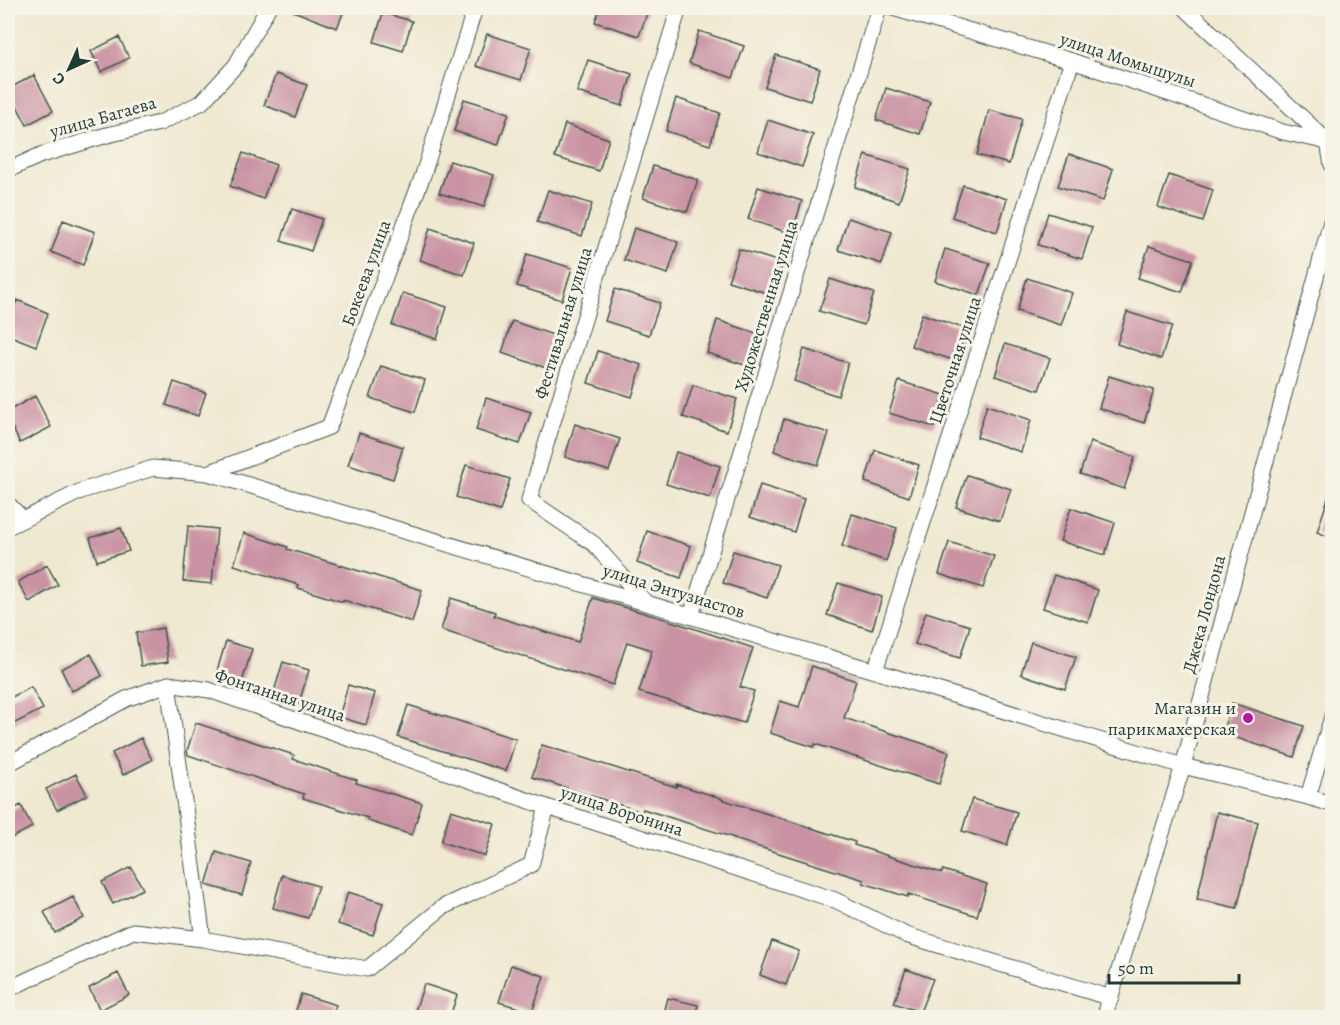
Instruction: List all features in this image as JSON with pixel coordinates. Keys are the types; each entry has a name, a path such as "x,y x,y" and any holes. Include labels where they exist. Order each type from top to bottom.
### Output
{"street":[{"name":"улица Багаева","path":"8,170 41,155 107,135 160,123 202,102 236,65 268,8"},
{"name":"Бокеева улица","path":"208,473 329,427 423,175 475,8"},
{"name":"Фестивальная улица","path":"646,603 594,544 529,500 679,8"},
{"name":"Художественная улица","path":"691,616 879,8"},
{"name":"улица Момышулы","path":"893,8 1072,61 1283,132 1328,142"},
{"path":"1185,8 1328,142 1332,165"},
{"name":"Цветочная улица","path":"875,671 1072,61"},
{"name":"Джека Лондона","path":"1104,1017 1183,766 1332,218"},
{"name":"улица Энтузиастов","path":"8,527 81,491 153,468 208,473 875,671 1183,766 1332,804"},
{"path":"8,504 23,519"},
{"path":"168,684 203,939"},
{"name":"Фонтанная улица","path":"8,764 126,699 168,684 209,690 547,807"},
{"path":"1308,797 1332,717"},
{"name":"улица Воронина","path":"8,988 133,931 203,939 367,969 443,907 531,865 547,807 835,900 906,935 1111,998"}],"building":[{"path":"288,8 345,8 337,28"},
{"path":"600,8 649,8 639,36 595,22"},
{"path":"383,13 412,21 403,51 374,42"},
{"path":"699,31 744,46 733,78 689,63"},
{"path":"487,34 531,48 521,80 476,66"},
{"path":"119,37 129,58 101,72 91,51"},
{"path":"776,55 820,69 810,101 765,87"},
{"path":"588,60 632,74 622,106 577,92"},
{"path":"276,74 307,85 295,117 264,105"},
{"path":"34,75 53,111 27,125 8,89"},
{"path":"886,88 930,102 920,134 876,120"},
{"path":"676,98 720,113 710,145 666,131"},
{"path":"464,99 509,113 498,145 454,131"},
{"path":"989,110 1022,119 1009,164 977,155"},
{"path":"768,120 813,135 802,167 758,152"},
{"path":"565,124 609,139 599,171 555,157"},
{"path":"243,153 276,165 263,199 230,186"},
{"path":"1069,154 1113,169 1103,201 1058,186"},
{"path":"865,155 910,169 899,202 855,187"},
{"path":"450,161 494,175 484,207 439,193"},
{"path":"653,166 698,180 687,212 643,198"},
{"path":"1169,175 1213,190 1203,222 1158,207"},
{"path":"963,185 1007,199 997,232 952,217"},
{"path":"758,187 802,201 792,234 748,219"},
{"path":"548,190 592,204 582,236 537,222"},
{"path":"292,209 322,219 311,251 281,241"},
{"path":"1048,213 1092,227 1082,259 1038,245"},
{"path":"848,218 892,232 882,264 838,250"},
{"path":"63,220 95,232 83,265 51,252"},
{"path":"430,228 474,243 464,275 420,260"},
{"path":"634,228 678,242 668,274 624,260"},
{"path":"1149,246 1193,260 1182,292 1138,278"},
{"path":"739,249 783,263 773,295 728,281"},
{"path":"945,249 990,263 979,295 935,281"},
{"path":"527,254 572,268 562,300 517,286"},
{"path":"1027,278 1072,293 1061,325 1017,311"},
{"path":"830,279 874,293 864,325 819,311"},
{"path":"615,289 660,303 649,335 605,321"},
{"path":"403,293 447,307 437,339 392,325"},
{"path":"17,300 48,313 36,346 8,335 8,324"},
{"path":"1127,312 1172,326 1161,359 1117,344"},
{"path":"922,314 966,329 956,361 911,346"},
{"path":"717,320 762,335 751,367 707,353"},
{"path":"512,321 556,336 546,368 502,353"},
{"path":"1005,344 1050,358 1039,390 995,376"},
{"path":"804,349 848,363 838,396 794,381"},
{"path":"598,351 642,365 632,397 588,383"},
{"path":"381,366 425,380 415,412 370,398"},
{"path":"1109,376 1154,390 1144,423 1099,408"},
{"path":"899,381 944,395 934,427 889,413"},
{"path":"174,382 206,393 198,416 166,405"},
{"path":"693,385 737,399 727,431 683,417"},
{"path":"35,396 51,427 20,443 8,419 8,411"},
{"path":"486,398 531,412 520,444 476,430"},
{"path":"987,405 1031,420 1021,452 977,437"},
{"path":"784,419 829,433 818,465 774,451"},
{"path":"575,424 620,439 609,471 565,457"},
{"path":"359,433 403,447 393,479 348,465"},
{"path":"1090,442 1135,457 1124,489 1080,474"},
{"path":"875,450 919,465 909,497 865,482"},
{"path":"676,452 720,466 710,498 666,484"},
{"path":"466,465 510,479 500,511 456,497"},
{"path":"967,475 1011,489 1000,521 956,507"},
{"path":"760,485 804,499 794,532 750,517"},
{"path":"1330,492 1332,492 1332,538 1317,532"},
{"path":"1071,508 1115,523 1105,555 1060,541"},
{"path":"852,514 897,528 886,561 842,546"},
{"path":"188,526 217,529 212,584 183,581"},
{"path":"121,528 129,551 97,561 90,538"},
{"path":"647,531 691,546 681,578 637,563"},
{"path":"244,533 288,547 287,549 422,590 412,622 298,588 299,585 234,565"},
{"path":"949,542 994,556 983,588 939,574"},
{"path":"733,551 778,565 767,598 723,583"},
{"path":"47,565 58,585 29,602 18,582"},
{"path":"1054,575 1098,590 1088,622 1043,608"},
{"path":"838,583 882,597 872,630 827,615"},
{"path":"451,598 495,612 494,616 578,642 593,598 753,648 740,687 754,691 744,723 639,692 652,650 627,642 613,685 441,630"},
{"path":"926,612 970,626 960,658 915,644"},
{"path":"163,628 168,662 141,666 136,633"},
{"path":"226,641 252,649 242,682 216,674"},
{"path":"1031,642 1076,657 1065,689 1021,674"},
{"path":"91,654 102,676 72,691 61,669"},
{"path":"283,662 309,670 299,703 273,695"},
{"path":"812,666 856,681 844,718 949,752 939,784 815,744 814,747 770,733 780,701 799,707"},
{"path":"348,685 375,693 366,725 339,717"},
{"path":"31,687 43,709 13,724 8,713 8,699"},
{"path":"1232,703 1304,726 1294,757 1222,733"},
{"path":"408,705 516,739 506,771 398,737"},
{"path":"196,723 294,755 293,759 357,780 356,783 422,803 412,835 368,821 368,818 303,798 304,794 188,755 187,751"},
{"path":"141,738 152,760 123,775 112,753"},
{"path":"542,745 676,787 676,784 721,798 942,873 943,870 987,884 977,916 908,894 908,897 863,883 864,880 643,809 642,812 532,777"},
{"path":"76,774 87,795 57,810 46,789"},
{"path":"972,799 1017,812 1007,845 962,831"},
{"path":"21,805 32,827 8,840 8,812"},
{"path":"451,810 495,824 485,856 441,842"},
{"path":"1217,812 1258,822 1237,908 1197,899"},
{"path":"216,852 251,863 242,895 206,885"},
{"path":"131,867 143,889 113,904 102,882"},
{"path":"282,875 318,886 308,918 273,908"},
{"path":"348,892 383,903 373,935 338,924"},
{"path":"73,897 84,918 55,933 44,912"},
{"path":"772,941 799,951 786,985 760,975"},
{"path":"511,965 544,976 532,1012 499,1002"},
{"path":"906,969 933,979 920,1012 894,1003"},
{"path":"118,973 129,995 100,1010 89,988"},
{"path":"424,984 457,995 450,1017 413,1017"},
{"path":"301,994 336,1005 332,1017 294,1017"},
{"path":"668,998 698,1005 695,1017 663,1017"}],"place":[{"name":"Магазин и парикмахерская","path":"1248,718"}]}
